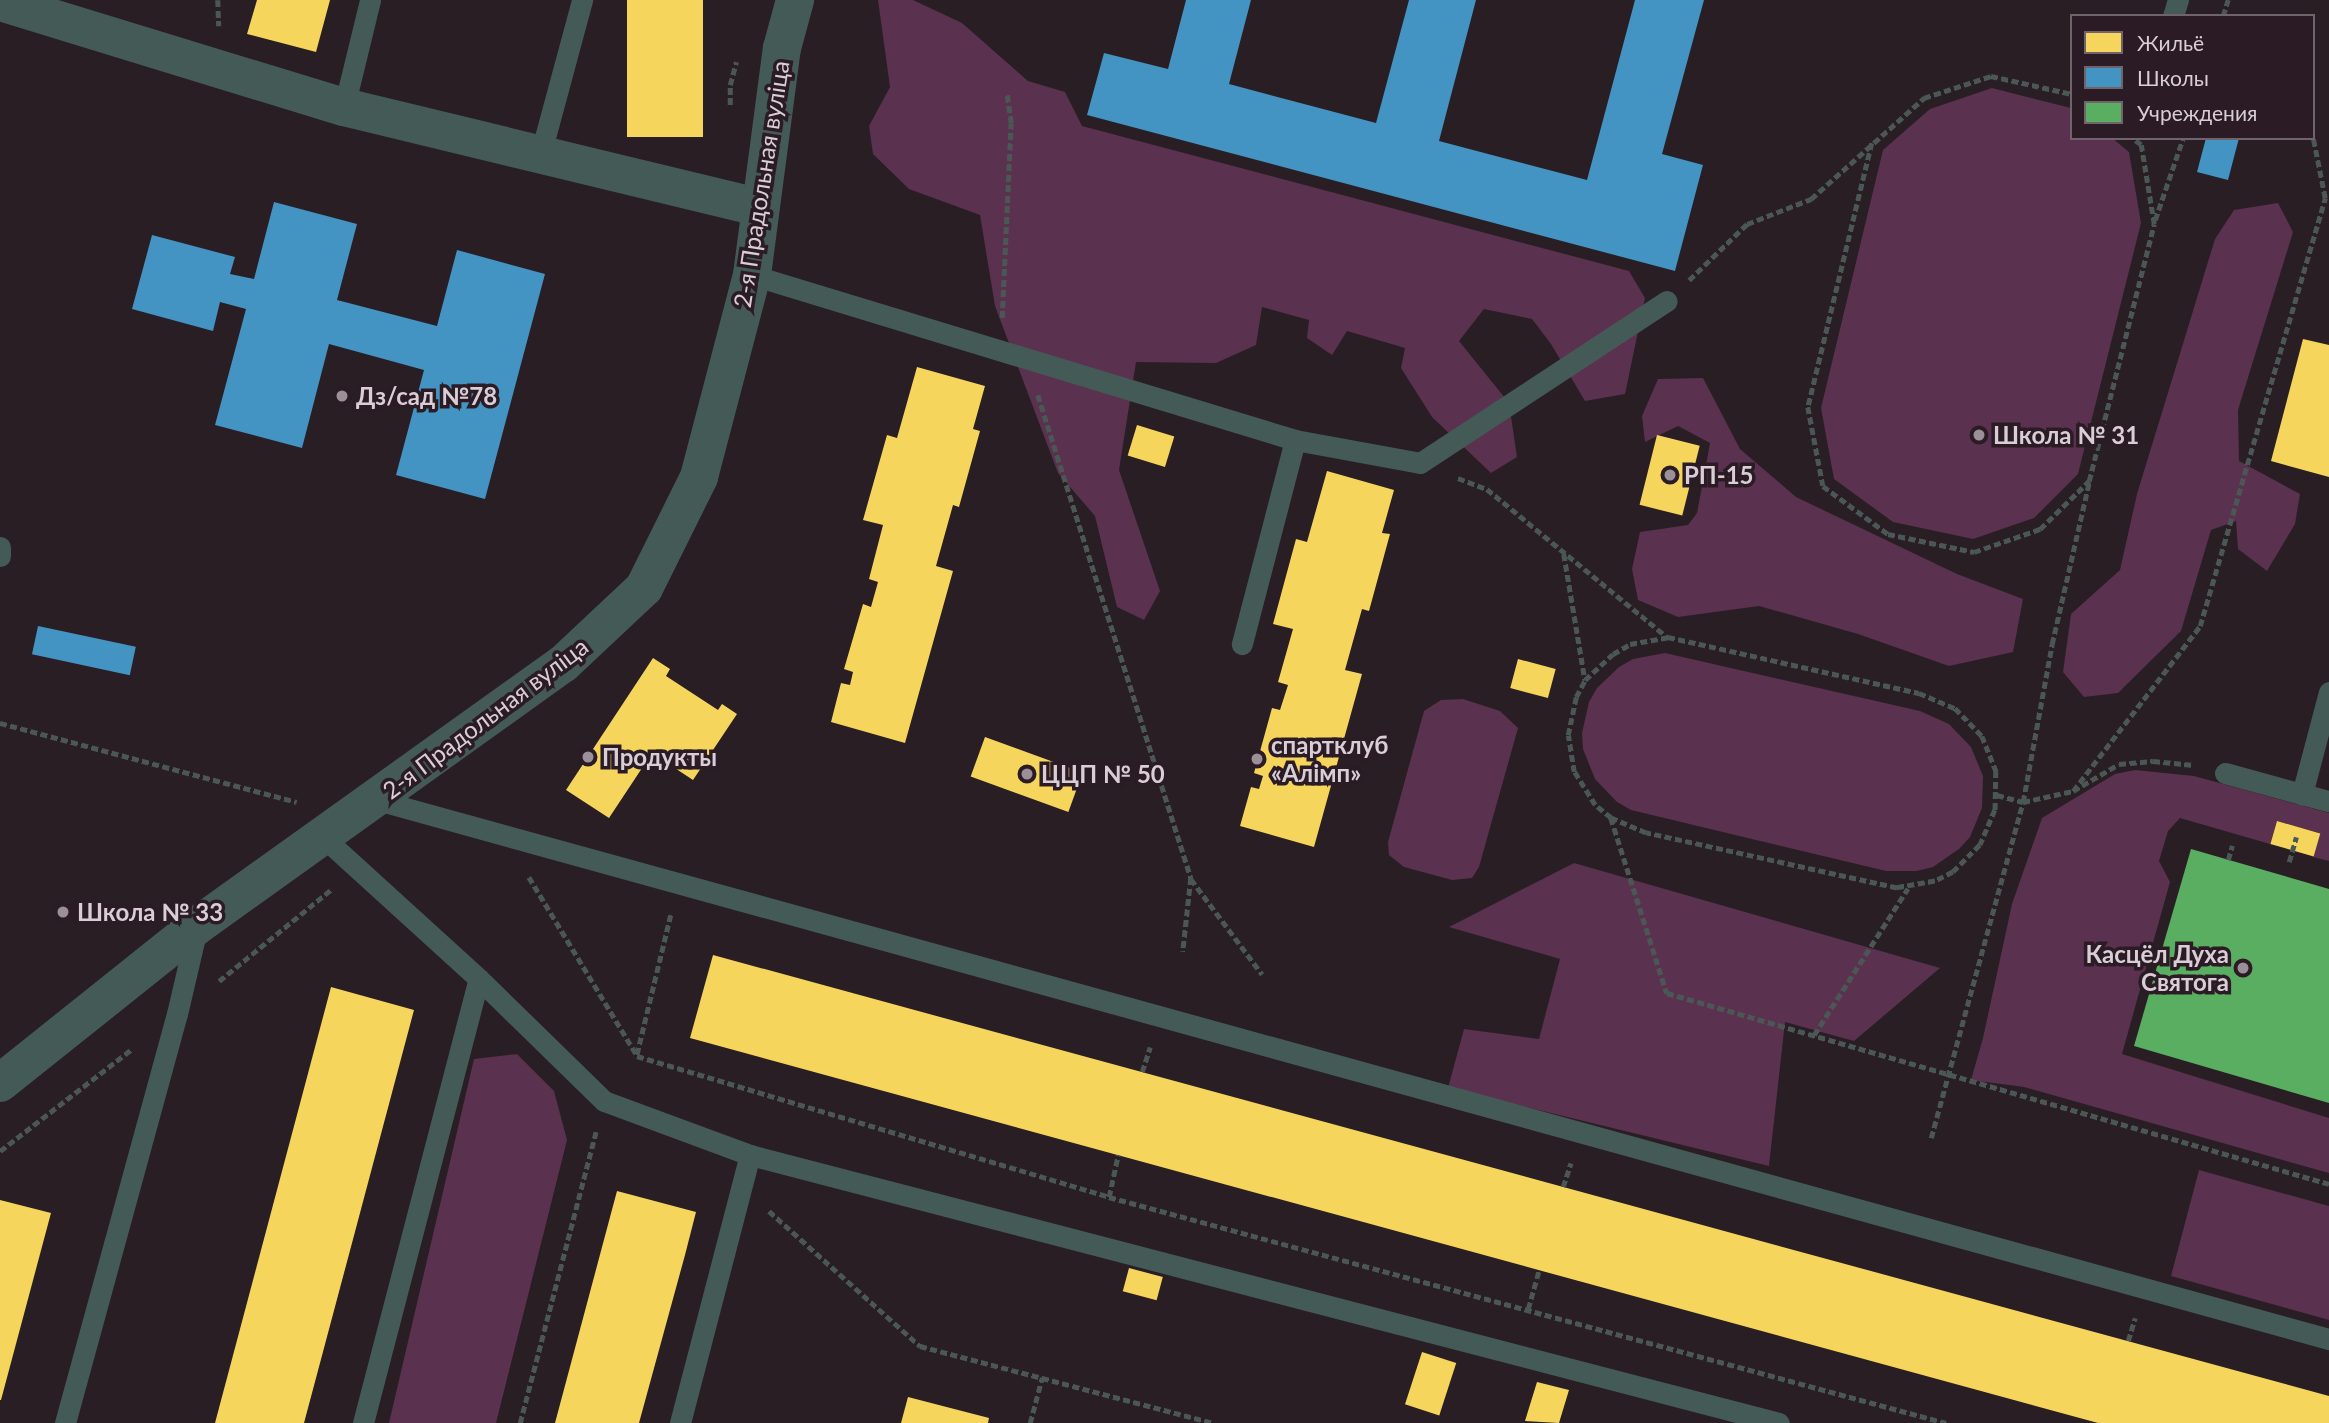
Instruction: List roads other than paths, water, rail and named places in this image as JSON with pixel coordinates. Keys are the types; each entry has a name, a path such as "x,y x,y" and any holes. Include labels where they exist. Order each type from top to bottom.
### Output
{"street":[{"name":"2-я Прадольная вуліца","path":"0,1083 198,925 314,821 377,800 563,664 644,588 699,477 752,275 782,48 795,0"},
{"path":"0,2 344,107 760,208"}],"lane":[{"path":"344,107 370,0"},
{"path":"540,156 582,0"},
{"path":"752,275 1295,440 1420,463 1667,301"},
{"path":"1242,644 1295,440"},
{"path":"0,547 0,556"},
{"path":"2302,794 2329,692"},
{"path":"2225,773 2329,801"},
{"path":"377,800 2329,1339"},
{"path":"314,821 589,1082 604,1101 750,1155 1779,1423"},
{"path":"65,1423 177,1014 198,925"},
{"path":"363,1423 479,979"},
{"path":"680,1423 750,1155"}],"place":[{"name":"Дз/сад №78","path":"342,396"},
{"name":"Школа № 31","path":"1979,435"},
{"name":"РП-15","path":"1670,475"},
{"name":"Продукты","path":"588,757"},
{"name":"спартклуб «Алімп»","path":"1257,759"},
{"name":"ЦЦП № 50","path":"1027,774"},
{"name":"Школа № 33","path":"63,912"},
{"name":"Касцёл Духа Святога","path":"2243,968"}]}
